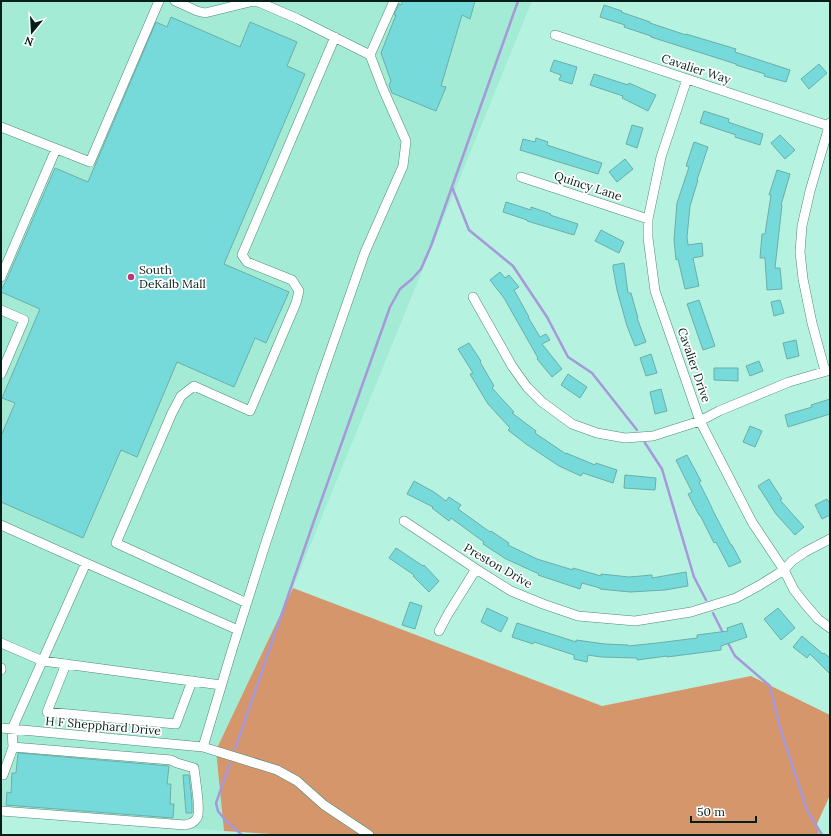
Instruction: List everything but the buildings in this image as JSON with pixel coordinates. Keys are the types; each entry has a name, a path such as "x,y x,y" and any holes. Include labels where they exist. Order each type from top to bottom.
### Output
{"street":[{"path":"1,127 90,162 159,1"},
{"path":"175,1 205,13 254,1 298,19 370,55 406,141 403,166 365,252 273,521 203,747"},
{"path":"370,55 394,1"},
{"name":"Cavalier Way","path":"555,35 830,125"},
{"path":"247,603 116,543 172,413 181,396 194,386 250,412 275,354 296,303 299,291 292,280 247,262 242,255 334,37"},
{"name":"Cavalier Drive","path":"687,79 661,157 648,218 648,238 655,291 700,421 752,522 784,570 794,590 818,619 830,628"},
{"path":"473,297 512,366 527,387 542,402 572,424 596,433 628,438 653,436 700,421 719,411 789,382 827,370 812,323 803,279 800,252 802,226 810,191 830,125"},
{"path":"1,277 56,149"},
{"name":"Quincy Lane","path":"521,177 648,218"},
{"path":"1,310 24,320 1,374"},
{"name":"Preston Drive","path":"404,521 511,591 578,616 635,621 691,612 736,598 784,570 792,561 830,539"},
{"path":"1,526 238,630"},
{"path":"1,775 3,775 13,747 12,729 86,563"},
{"path":"439,631 476,569"},
{"path":"1,642 43,661 221,685"},
{"path":"66,664 47,712 176,724 192,681"},
{"name":"H F Shepphard Drive","path":"1,728 203,747 277,770 297,781 324,805 369,835"},
{"path":"1,811 185,825 193,824 198,817 199,808 194,768 171,760 13,747"}],"shaded area":[{"path":"1,1 532,1 293,588 216,749 224,831 1,814"},
{"path":"293,588 602,706 751,676 830,715 830,795 817,824 819,835 288,835 224,831 216,750"}],"waterway":[{"path":"235,749 390,307 400,289 421,269 431,246 518,1"},
{"path":"452,187 469,230 513,266 547,317 568,357 592,373 637,430"},
{"path":"645,443 662,469 694,577 706,600"},
{"path":"713,613 723,633"},
{"path":"727,641 735,656 770,686 780,728 807,810 822,835"},
{"path":"230,764 216,803 218,811 225,820 242,835"}],"place":[{"name":"South DeKalb Mall","path":"131,277"}]}
